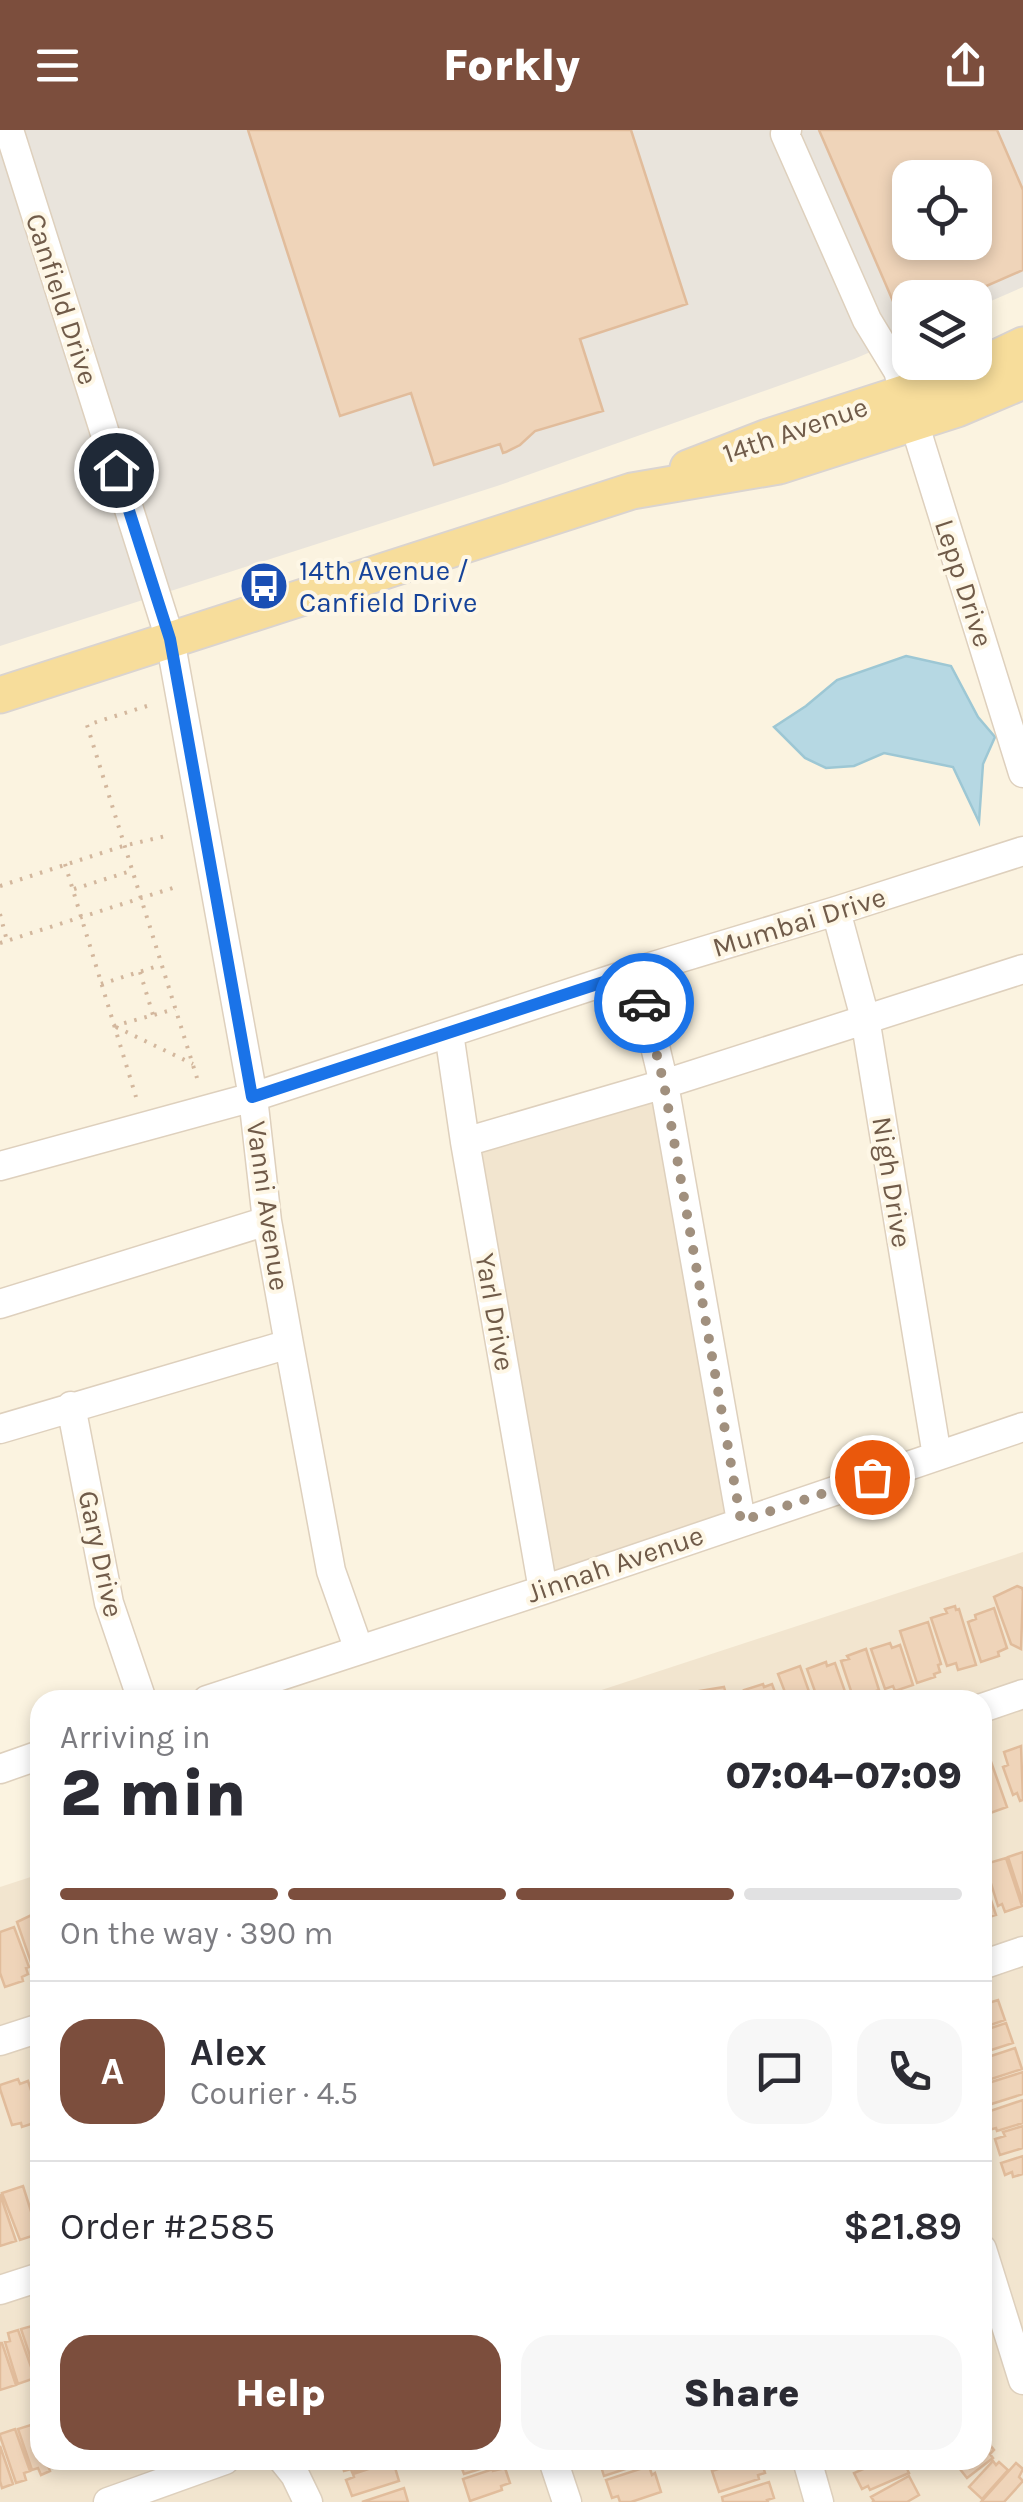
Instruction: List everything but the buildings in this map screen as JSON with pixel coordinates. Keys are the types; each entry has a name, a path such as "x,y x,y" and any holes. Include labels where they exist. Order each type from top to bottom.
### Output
{"main road":[{"name":"14th Avenue","path":"0,695 622,494 766,470 910,408 970,371 1023,345"},
{"name":"14th Avenue","path":"910,408 984,399 1023,381"}],"street":[{"name":"Canfield Drive","path":"9,130 170,639"},
{"name":"Lepp Drive","path":"787,130 785,134 867,320 898,371 1023,774"},
{"name":"Vanni Avenue","path":"170,639 252,1097 267,1221 288,1344 331,1571 360,1650"},
{"name":"Mumbai Drive","path":"0,1166 252,1097 637,971 1023,851"},
{"name":"Nigh Drive","path":"836,911 865,1018 937,1456"},
{"path":"465,1142 664,1084 1023,969"},
{"path":"637,971 664,1084 741,1521"},
{"name":"Yarl Drive","path":"449,1034 543,1590"},
{"path":"0,1304 267,1221"},
{"path":"0,1429 288,1344"},
{"name":"Gary Drive","path":"72,1406 108,1603 138,1690"},
{"name":"Jinnah Avenue","path":"238,1690 1023,1427"},
{"path":"992,1705 1023,1694"},
{"path":"0,1768 30,1758"},
{"path":"992,1962 1023,1951"},
{"path":"0,2041 30,2031"},
{"path":"0,2290 30,2280"},
{"path":"992,2282 1023,2380"},
{"path":"108,2502 197,2470"},
{"path":"291,2470 308,2502"},
{"path":"557,2470 568,2502"},
{"path":"810,2470 819,2502"}],"path":[{"path":"146,706 87,725 197,1078"},
{"path":"0,886 170,835"},
{"path":"65,864 136,1097"},
{"path":"72,889 131,870"},
{"path":"0,943 180,886"},
{"path":"0,914 7,941"},
{"path":"101,984 161,965"},
{"path":"140,972 153,1015"},
{"path":"114,1026 175,1009"},
{"path":"114,1026 193,1064"}],"shaded area":[{"path":"0,130 1023,130 1023,287 992,301 992,280 892,280 892,343 497,486 0,646"},
{"path":"664,1084 741,1521 543,1590 465,1142"},
{"path":"1023,1552 1023,2502 0,2502 0,1887 30,1877 30,2470 992,2470 992,1690 602,1690"}],"water":[{"path":"906,656 951,666 978,717 995,737 983,764 979,822 953,767 884,753 854,766 826,768 805,758 774,727 837,680"}],"way so far":[{"path":"644,1003 664,1084 741,1521 872,1477"}],"place":[{"name":"14th Avenue / Canfield Drive","path":"264,586"}],"route":[{"path":"116,470 170,639 252,1097 637,971 644,1003"}]}
